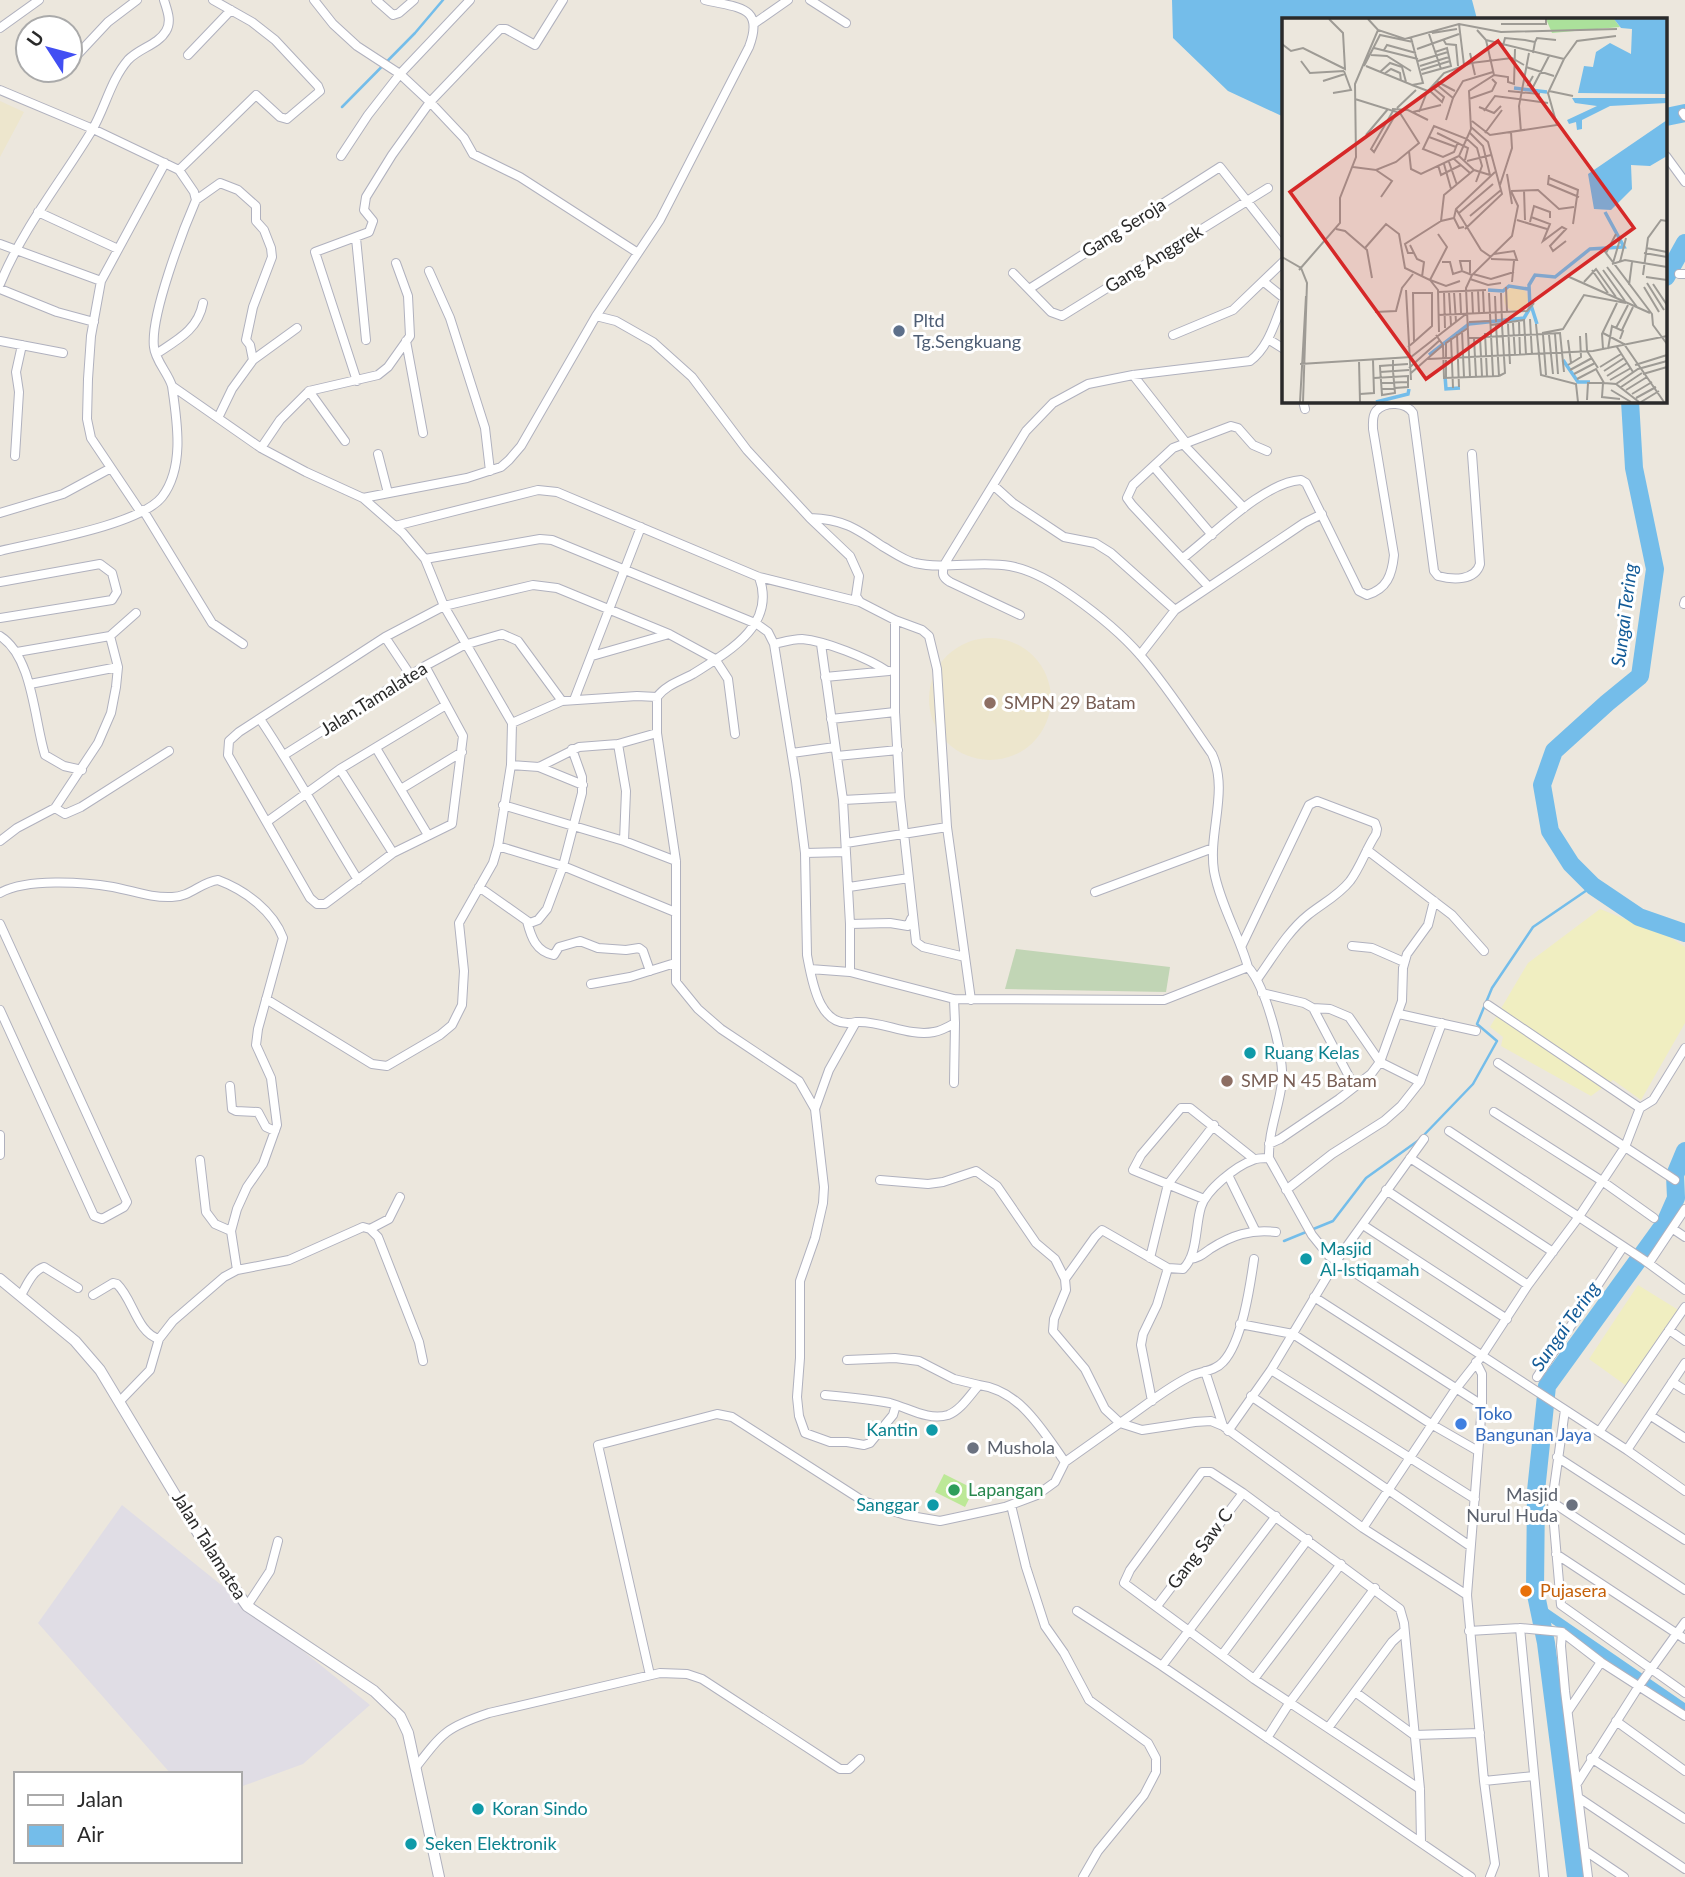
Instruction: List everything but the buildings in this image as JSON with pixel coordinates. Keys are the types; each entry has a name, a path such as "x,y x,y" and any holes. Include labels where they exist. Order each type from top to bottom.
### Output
{"street":[{"path":"0,28 39,0"},
{"path":"84,48 108,22 137,0"},
{"path":"94,322 57,312 0,286 13,251 93,129 128,60 167,30 169,21 164,0"},
{"path":"179,170 256,95 280,117 287,119 320,91 275,40 213,0"},
{"path":"314,0 333,24 357,46 400,74 430,102 464,138 473,154 520,177 638,253"},
{"path":"376,0 393,15 414,0"},
{"path":"341,156 400,74 470,0"},
{"path":"357,381 316,252 369,232 373,221 364,210 366,197 392,155 430,102 500,29 506,29 535,45 563,0"},
{"path":"363,498 490,471 509,460 521,446 596,316 660,220 749,47 755,23 749,13 705,0"},
{"path":"755,23 789,0"},
{"path":"810,0 846,23"},
{"path":"188,55 232,10"},
{"path":"0,90 93,129 179,170 194,192 196,200 171,268 156,320 153,344 172,386 178,448 164,495 122,522 0,551"},
{"path":"1668,159 1685,183"},
{"path":"165,163 101,281 88,379 87,419 90,438 142,511 212,623 243,644"},
{"name":"Gang Seroja","path":"1029,289 1220,167 1247,202"},
{"path":"196,200 220,183 238,190 256,206 256,221 264,230 271,247 272,257 253,307 246,340 250,345 253,360"},
{"name":"Gang Anggrek","path":"1029,289 1051,312 1062,316 1268,188"},
{"path":"1247,202 1282,246"},
{"path":"38,212 118,249"},
{"path":"356,238 366,340"},
{"path":"0,244 13,251 101,281"},
{"path":"261,448 280,420 309,391 378,375 388,367 411,331 408,296 396,263"},
{"path":"1172,335 1233,310 1282,263"},
{"path":"429,271 450,318 485,428 490,471"},
{"path":"1013,273 1029,289"},
{"path":"1264,282 1282,297"},
{"path":"156,354 193,327 201,314 203,303"},
{"path":"1020,615 944,578 942,572 1027,431 1054,403 1088,384 1133,375 1250,361 1258,355 1268,339 1282,304"},
{"path":"596,316 628,326 673,357 692,377 747,450 850,556 859,576 856,596 860,602"},
{"path":"218,418 232,389 253,360 296,328"},
{"path":"1268,339 1282,348"},
{"path":"0,341 63,353"},
{"path":"406,341 423,433"},
{"path":"15,456 19,392 16,372 22,345"},
{"path":"1133,375 1186,444 1244,508"},
{"path":"172,386 261,448 363,498 396,526 425,559 444,607 464,645 512,723 510,765 498,846 493,863 459,923 464,971 462,1005 452,1025 387,1066 372,1064 266,999"},
{"path":"309,391 345,441"},
{"path":"1183,558 1244,508 1279,484 1301,480 1306,483 1359,591 1367,595 1378,592 1390,576 1394,555 1373,417 1376,411 1392,404 1409,407 1413,413 1434,571 1438,576 1450,578 1473,575 1477,573 1480,564 1472,454"},
{"path":"1208,586 1127,498 1133,485 1173,448 1235,426 1249,442 1267,451"},
{"path":"378,454 388,493"},
{"path":"1154,467 1212,535"},
{"path":"0,513 63,494 111,468"},
{"path":"993,485 1013,503 1064,537 1095,543 1111,553 1175,610"},
{"path":"396,526 538,490 557,492 759,577 860,602 894,620 922,630 932,642 937,669 947,828 971,1000"},
{"path":"1140,655 1175,610 1322,514"},
{"path":"810,517 846,523 907,561 917,564 985,562 1013,566 1033,573 1059,586 1086,606 1140,655 1216,763 1219,789 1213,848 1214,871 1248,967 1258,978 1282,1066 1269,1158 1312,1235 1324,1250 1337,1260 1478,1359 1562,1408 1685,1491"},
{"path":"574,700 642,527"},
{"path":"425,559 540,538 565,543 757,624 768,632 774,645 792,753 805,853 807,955 817,996 825,1011 839,1023 866,1021 929,1033 955,1023"},
{"path":"0,582 100,564 113,573 117,593 112,600 0,617"},
{"path":"512,723 562,701 657,697 668,687 743,639 757,624 764,594 759,577"},
{"path":"425,666 461,729 464,743 452,824 393,853 325,904 313,901 228,755 229,741 385,637 444,607 533,585 545,585 669,634 715,659 728,679 735,734"},
{"path":"17,652 110,636 136,613"},
{"path":"894,620 891,671 911,919 919,945 965,957"},
{"name":"Jalan.Tamalatea","path":"284,755 425,666 464,645 502,634 514,638 562,701"},
{"path":"592,656 669,634"},
{"path":"0,636 17,652 30,684 45,755 64,765 82,769"},
{"path":"0,841 17,828 55,808 98,743 111,713 118,667 110,636"},
{"path":"385,637 411,676"},
{"path":"774,645 796,639 821,644 862,657 891,671"},
{"path":"821,644 843,800 849,887 849,972"},
{"path":"30,684 118,667"},
{"path":"825,677 891,671"},
{"path":"657,697 657,733 676,861 676,982 698,1009 721,1029 750,1050 792,1074 806,1091 815,1109 824,1190 815,1238 800,1281 797,1397 799,1416 806,1433 830,1442 864,1445 870,1443 893,1415 896,1405"},
{"path":"268,821 340,769 446,705"},
{"path":"831,719 895,712"},
{"path":"260,719 358,880"},
{"path":"540,767 572,749 618,744 657,733"},
{"path":"618,744 626,791 624,841"},
{"path":"376,748 428,835"},
{"path":"479,887 527,921 536,922 547,909 563,866 583,785 572,749"},
{"path":"792,753 898,750"},
{"path":"55,808 65,814 81,807 169,751"},
{"path":"401,789 462,752"},
{"path":"510,765 540,767 583,785"},
{"path":"340,769 393,853"},
{"path":"843,800 900,797"},
{"path":"1241,945 1309,805 1317,801 1375,823 1377,829 1360,866 1349,882 1338,895 1307,916 1289,935 1258,978"},
{"path":"503,805 624,841 676,861"},
{"path":"805,853 846,848 947,828"},
{"path":"498,846 563,866 675,912"},
{"path":"1095,892 1213,848"},
{"path":"1367,850 1465,926 1484,951"},
{"path":"849,887 909,878"},
{"path":"0,893 18,886 34,884 73,884 113,887 148,896 172,897 189,894 210,881 225,883 275,919 284,938 258,1029 256,1045 271,1078 277,1125 264,1164 247,1187 237,1209 231,1231 237,1270"},
{"path":"1269,1144 1280,1139 1371,1074 1380,1062 1399,1014 1407,954 1428,925 1434,901"},
{"path":"850,924 890,923 908,926 911,919"},
{"path":"527,921 537,946 546,953 554,955 559,947 580,941 598,948 639,948 643,951 650,971"},
{"path":"0,924 127,1202 124,1208 102,1219 94,1216 0,1010"},
{"path":"1352,946 1372,948 1405,962"},
{"path":"591,984 675,963"},
{"path":"810,969 849,972 954,999 1164,1000 1248,967"},
{"path":"1262,993 1314,1008 1330,1009 1349,1017 1380,1062 1420,1082"},
{"path":"954,999 954,1083"},
{"path":"1488,1005 1640,1108"},
{"path":"1314,1008 1354,1086"},
{"path":"1399,1014 1476,1031"},
{"path":"815,1109 829,1070 856,1022"},
{"path":"1286,1191 1332,1154 1384,1121 1420,1082 1443,1023"},
{"path":"1363,1528 1431,1424 1578,1218 1625,1147 1640,1108 1653,1100 1685,1048"},
{"path":"1498,1063 1675,1180"},
{"path":"230,1086 232,1109 258,1112 266,1127 275,1131"},
{"path":"1203,1199 1133,1170 1145,1149 1184,1106 1214,1125 1254,1159"},
{"path":"1493,1112 1602,1181 1654,1218"},
{"path":"1150,1258 1168,1184 1214,1125"},
{"path":"1449,1131 1685,1290"},
{"path":"0,1135 0,1155"},
{"path":"1225,1428 1271,1370 1337,1260 1424,1139"},
{"path":"1065,1279 1102,1230 1168,1268 1180,1270 1190,1259 1203,1199 1228,1175 1254,1159 1269,1158"},
{"path":"1410,1158 1553,1252"},
{"path":"200,1160 206,1212 215,1224 231,1231"},
{"path":"880,1180 928,1184 980,1172 997,1186 1036,1243 1055,1259 1065,1279 1066,1290 1054,1319 1054,1331 1085,1369 1105,1409 1119,1423 1142,1430 1211,1421 1225,1428 1363,1528 1467,1595"},
{"path":"1228,1175 1255,1230"},
{"path":"1387,1190 1528,1285"},
{"path":"370,1229 389,1219 400,1197"},
{"path":"1646,1262 1673,1229 1685,1209"},
{"path":"1363,1225 1507,1319"},
{"path":"120,1401 150,1370 159,1339 173,1321 224,1277 237,1270 289,1260 363,1227 370,1229 378,1237 419,1342 423,1361"},
{"path":"1673,1229 1685,1237"},
{"path":"1190,1259 1200,1257 1222,1243 1255,1230 1276,1232"},
{"path":"1537,1377 1623,1247"},
{"path":"650,1675 598,1445 707,1416 724,1414 863,1501 905,1516 940,1521 1011,1505 1037,1495 1055,1482 1065,1462 1119,1423 1188,1377 1224,1362 1234,1343 1250,1291 1254,1259"},
{"path":"21,1295 34,1272 40,1268 78,1287"},
{"path":"1152,1401 1141,1345 1143,1334 1157,1306 1168,1268"},
{"name":"Jalan Talamatea","path":"0,1279 75,1341 100,1370 210,1553 247,1606 374,1691 400,1716 408,1733 439,1877"},
{"path":"93,1295 113,1283 117,1284 145,1329 159,1339"},
{"path":"1314,1297 1482,1405"},
{"path":"1599,1432 1685,1307"},
{"path":"1240,1324 1293,1334 1431,1424 1478,1451"},
{"path":"1669,1330 1685,1340"},
{"path":"847,1360 895,1358 919,1361 954,1379 992,1387 1026,1410 1065,1462"},
{"path":"1478,1359 1482,1374 1482,1405 1467,1595 1484,1781 1495,1864 1490,1877"},
{"path":"1627,1450 1685,1363"},
{"path":"1271,1370 1475,1499"},
{"path":"1205,1371 1225,1428"},
{"path":"1672,1382 1685,1390"},
{"path":"825,1395 896,1405 928,1416 951,1414 979,1385"},
{"path":"1251,1396 1470,1546"},
{"path":"1562,1408 1552,1502 1559,1599 1563,1608 1685,1693"},
{"path":"1651,1416 1685,1438"},
{"path":"1557,1457 1685,1540"},
{"path":"1420,1789 1254,1679 1126,1584 1125,1579 1202,1472 1211,1472 1276,1516 1400,1609 1420,1789 1421,1842"},
{"name":"Gang Saw C","path":"1157,1606 1242,1493"},
{"path":"1552,1502 1685,1590"},
{"path":"1011,1505 1026,1567 1045,1626 1064,1653 1086,1696 1148,1743 1156,1758 1156,1772 1144,1795 1098,1851 1083,1877"},
{"path":"1162,1666 1276,1516"},
{"path":"1223,1656 1308,1539"},
{"path":"247,1606 270,1571 278,1541"},
{"path":"1556,1554 1681,1636"},
{"path":"1254,1679 1341,1564"},
{"path":"1267,1738 1290,1702 1375,1588"},
{"path":"1077,1611 1471,1877"},
{"path":"1578,1782 1650,1670 1681,1636 1685,1622"},
{"path":"1469,1631 1520,1628 1560,1631 1601,1662 1685,1716"},
{"path":"1520,1628 1544,1877"},
{"path":"1328,1728 1392,1642 1404,1631"},
{"path":"1560,1631 1588,1877"},
{"path":"1568,1711 1601,1662"},
{"path":"416,1767 447,1730 464,1721 650,1675 673,1672 702,1679 840,1769 849,1769 860,1759"},
{"path":"1355,1692 1414,1735 1480,1733"},
{"path":"1616,1721 1685,1771"},
{"path":"1591,1758 1685,1819"},
{"path":"1484,1781 1534,1776"},
{"path":"1579,1798 1685,1869"},
{"path":"1587,1853 1624,1877"}],"shaded area":[{"path":"0,101 24,112 0,157"},
{"name":"SMPN 29 Batam","path":"990,638 1013,643 1033,656 1046,676 1051,699 1046,722 1033,742 1013,755 990,760 967,755 947,742 934,722 929,699 934,676 947,656 967,643"},
{"path":"122,1505 370,1705 303,1764 242,1786 242,1772 169,1772 38,1623"}],"sand":[{"path":"1600,909 1670,937 1685,947 1685,1023 1641,1100 1613,1080 1591,1096 1501,1046 1503,1037 1490,1027 1528,963"},
{"path":"1638,1285 1680,1311 1628,1387 1589,1359"}],"green space":[{"path":"1016,949 1170,967 1166,992 1005,989"},
{"name":"Lapangan","path":"944,1474 974,1489 965,1507 935,1492"}],"water":[{"path":"1172,0 1472,0 1477,18 1282,18 1282,116 1228,91 1173,38"}],"waterway":[{"path":"342,107 415,33 443,0"},
{"name":"Sungai Tering","path":"1668,117 1685,113"},
{"name":"Sungai Tering","path":"1668,273 1685,243"},
{"name":"Sungai Tering","path":"1630,402 1634,468 1655,569 1640,676 1554,751 1542,785 1550,831 1571,864 1593,886 1639,917 1685,933"},
{"path":"1423,1136 1473,1084 1497,1041 1477,1024 1492,988 1533,927 1593,886"},
{"path":"1284,1241 1333,1221 1366,1178 1419,1140"},
{"name":"Sungai Tering","path":"1576,1877 1546,1643 1535,1590 1536,1491 1547,1386 1665,1223 1676,1198 1675,1175 1685,1151"},
{"path":"1538,1608 1685,1709"}],"place":[{"name":"Pltd Tg.Sengkuang","path":"899,331"},
{"name":"SMPN 29 Batam","path":"990,703"},
{"name":"Ruang Kelas","path":"1250,1053"},
{"name":"SMP N 45 Batam","path":"1227,1081"},
{"name":"Masjid Al-Istiqamah","path":"1306,1259"},
{"name":"Toko Bangunan Jaya","path":"1461,1424"},
{"name":"Kantin","path":"932,1430"},
{"name":"Mushola","path":"973,1448"},
{"name":"Lapangan","path":"954,1490"},
{"name":"Sanggar","path":"933,1505"},
{"name":"Masjid Nurul Huda","path":"1572,1505"},
{"name":"Pujasera","path":"1526,1591"},
{"name":"Koran Sindo","path":"478,1809"},
{"name":"Seken Elektronik","path":"411,1844"}]}
